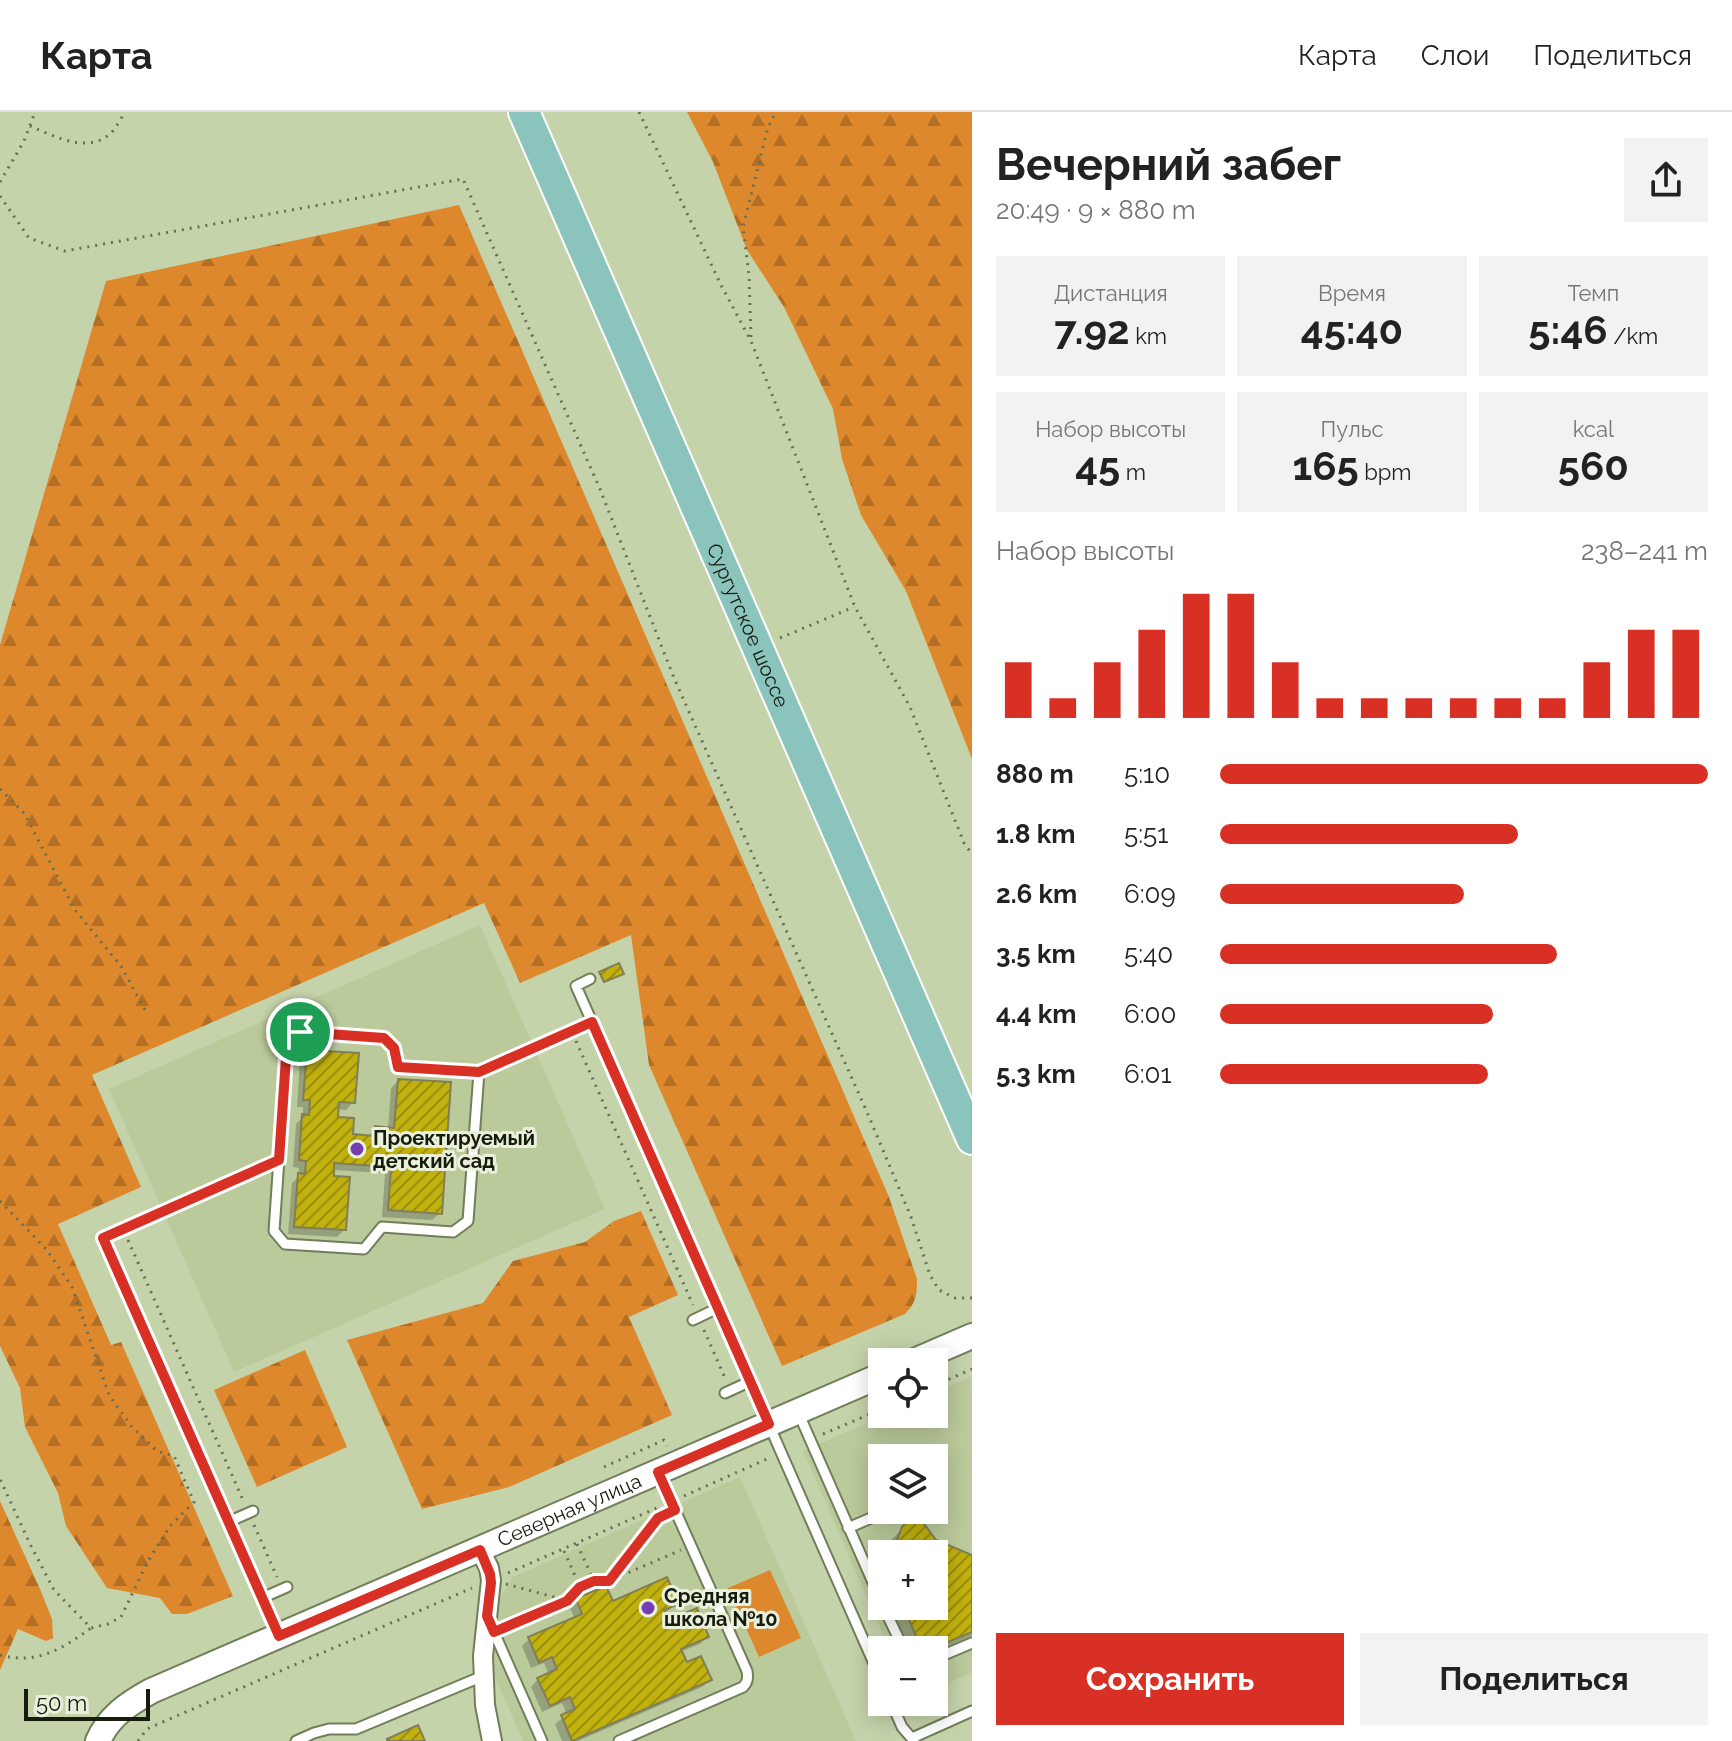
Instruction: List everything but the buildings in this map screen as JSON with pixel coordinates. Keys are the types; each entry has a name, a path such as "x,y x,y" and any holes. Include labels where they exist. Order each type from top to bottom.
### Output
{"main road":[{"name":"Сургутское шоссе","path":"524,112 972,1139"}],"street":[{"path":"944,1348 972,1336"},
{"name":"Северная улица","path":"98,1741 115,1714 151,1691 868,1381"},
{"path":"480,1550 491,1580 490,1624 483,1646 483,1676 492,1741"}],"lane":[{"path":"590,979 576,986 868,1650"},
{"path":"479,1072 468,1221 453,1232 382,1227 364,1249 285,1244 274,1231 287,1043 300,1032 384,1038 394,1048 398,1067 479,1072 592,1022"},
{"path":"279,1160 103,1238 279,1636"},
{"path":"696,1319 718,1308"},
{"path":"728,1391 751,1381"},
{"path":"797,1412 868,1572"},
{"path":"619,1741 747,1683 747,1671 658,1472"},
{"path":"228,1522 251,1512"},
{"path":"848,1528 868,1519"},
{"path":"262,1598 285,1588"},
{"path":"490,1624 542,1741"},
{"path":"948,1653 972,1643"},
{"path":"296,1741 329,1729 356,1729 483,1676"},
{"path":"897,1716 913,1739 972,1711"},
{"path":"356,1729 362,1741"}],"path":[{"path":"0,182 24,141 35,112"},
{"path":"30,126 72,143 86,143 112,133 125,112"},
{"path":"639,112 715,273 751,341 855,607 910,707 964,843 972,854"},
{"path":"751,341 749,275 743,227 768,127 776,112"},
{"path":"0,196 29,238 65,251 463,179 600,489 674,678 870,1119 911,1217 930,1275 939,1290 955,1298 972,1298"},
{"path":"758,647 855,607"},
{"path":"0,789 24,813 75,910 121,966 145,1010"},
{"path":"574,1031 728,1391"},
{"path":"0,1201 47,1250 72,1287 109,1395 132,1427 157,1451 174,1456 194,1502 170,1526 148,1561 121,1617 91,1628 58,1651 13,1658 0,1655"},
{"path":"123,1229 285,1588"},
{"path":"948,1380 972,1369"},
{"path":"810,1440 868,1415"},
{"path":"138,1741 147,1729 158,1724 577,1543 674,1506 782,1452"},
{"path":"0,1479 54,1590 91,1628"},
{"path":"609,1581 658,1518 674,1506"},
{"path":"577,1543 594,1581"},
{"path":"490,1624 567,1601 580,1587 594,1581 609,1581 691,1546"},
{"path":"563,1549 580,1587"},
{"path":"491,1580 567,1601"}],"shaded area":[{"name":"Проектируемый детский сад","path":"480,925 605,1209 234,1372 109,1089"},
{"path":"972,1376 972,1672 948,1683 948,1636 884,1636 877,1620 948,1620 948,1540 868,1540 868,1600 803,1451 868,1423 868,1428 948,1428 948,1387"},
{"name":"Средняя школа №10","path":"740,1477 856,1741 523,1741 491,1668 491,1639 502,1633 496,1620 501,1596 513,1577"}],"green space":[{"path":"687,112 972,112 972,759 906,591 861,515 842,459 833,409 784,307 747,250 713,162"},
{"path":"459,205 889,1197 917,1279 916,1294 905,1314 782,1366 649,1065 631,935 520,983 484,903 92,1075 141,1187 58,1224 111,1345 121,1342 233,1596 187,1614 172,1614 160,1598 107,1588 66,1526 58,1493 25,1427 20,1388 0,1346 0,645 106,281"},
{"path":"641,1211 678,1295 629,1317 672,1415 509,1487 422,1509 347,1340 483,1303 513,1261 585,1242 614,1221"},
{"path":"305,1350 347,1447 257,1487 214,1390"},
{"path":"0,1501 52,1619 53,1638 46,1641 18,1629 0,1670"},
{"path":"770,1570 801,1638 759,1657 728,1588"}],"place":[{"name":"Проектируемый детский сад","path":"357,1149"},
{"name":"Средняя школа №10","path":"648,1608"}],"route":[{"path":"592,1022 769,1424 658,1472 675,1510 658,1518 609,1581 594,1581 580,1587 567,1601 494,1632 487,1616 491,1583 489,1568 480,1550 279,1636 103,1238 279,1160 287,1043 300,1032 384,1038 394,1048 398,1067 479,1072 592,1022"}]}
